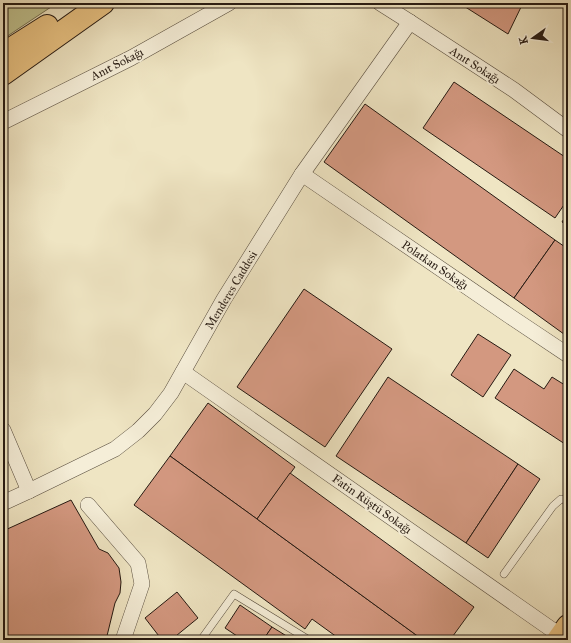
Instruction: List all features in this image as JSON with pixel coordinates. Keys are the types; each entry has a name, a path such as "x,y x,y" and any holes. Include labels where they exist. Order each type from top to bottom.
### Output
{"highway":[{"path":"3,54 83,3"},
{"path":"3,74 103,3"}],"street":[{"name":"Anıt Sokağı","path":"3,122 131,58 229,3"},
{"name":"Anıt Sokağı","path":"380,3 514,90 568,130"},
{"name":"Menderes Caddesi","path":"3,503 115,449 138,431 155,414 171,393 224,299 302,174 410,22"},
{"name":"Polatkan Sokağı","path":"302,174 568,355"},
{"name":"Fatin Rüştü Sokağı","path":"183,372 563,636"},
{"path":"3,430 30,491"},
{"path":"88,505 138,563 142,584 123,640"}],"lane":[{"path":"504,574 553,506 560,499 568,500"},
{"path":"203,639 234,594 310,640"}],"green space":[{"path":"10,3 57,3 3,39 3,10"}],"building":[{"path":"459,3 523,3 508,34"},
{"path":"454,82 568,159 568,199 555,218 423,128"},
{"path":"365,104 555,240 514,298 324,162"},
{"path":"568,212 568,226 562,222"},
{"path":"555,240 568,249 568,337 514,298"},
{"path":"304,289 392,349 325,447 237,387"},
{"path":"478,334 511,355 483,397 451,375"},
{"path":"514,369 544,389 552,377 568,387 568,446 495,398"},
{"path":"388,377 518,464 466,543 336,456"},
{"path":"208,403 295,467 257,519 170,456"},
{"path":"170,456 423,640 341,640 312,619 305,629 134,505"},
{"path":"518,464 540,479 488,558 466,543"},
{"path":"290,473 474,607 450,640 423,640 257,519"},
{"path":"71,500 99,549 108,553 119,568 121,582 120,593 115,603 106,640 3,640 3,531"},
{"path":"177,592 198,618 171,640 162,640 145,618"},
{"path":"240,605 272,627 263,640 243,640 225,628"},
{"path":"272,627 293,640 263,640"}]}
